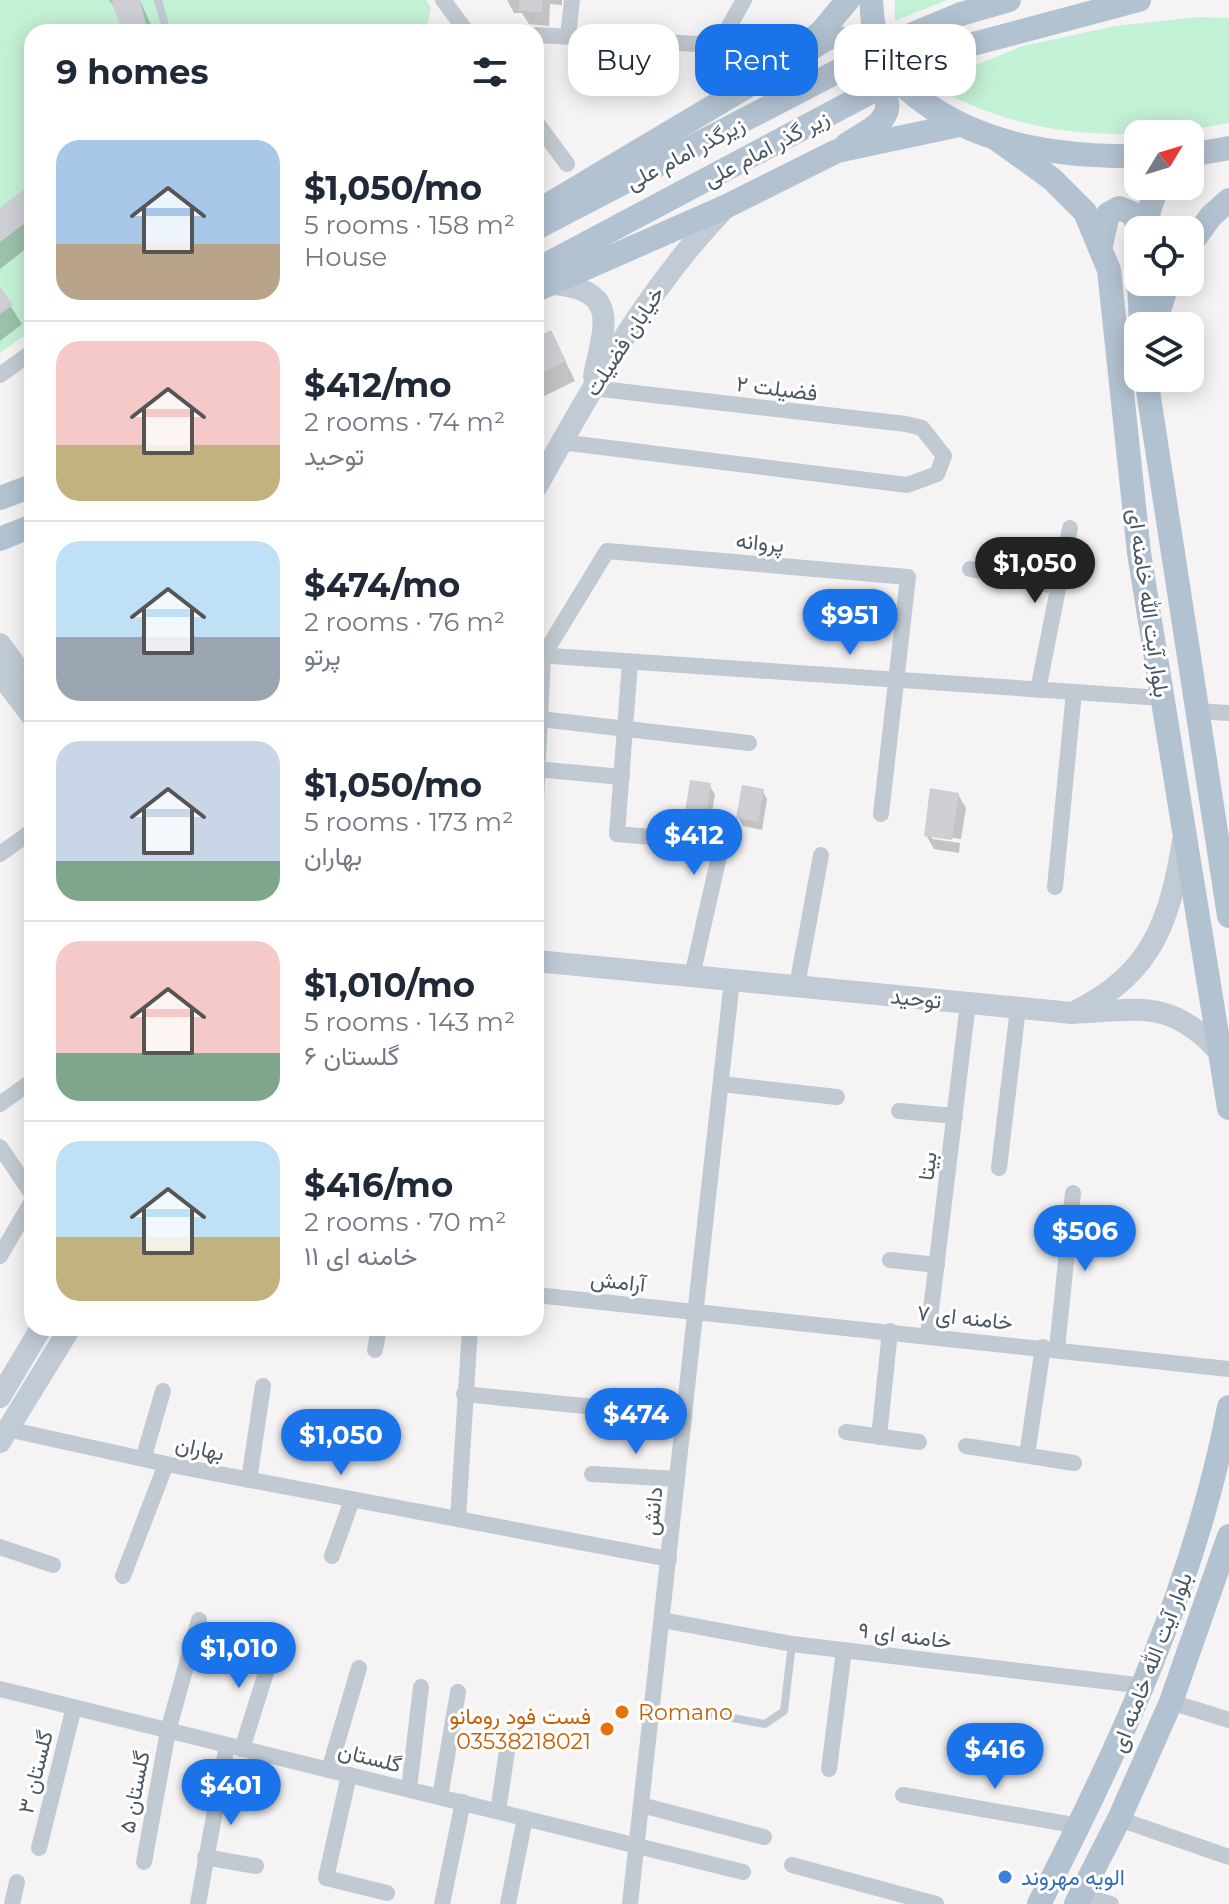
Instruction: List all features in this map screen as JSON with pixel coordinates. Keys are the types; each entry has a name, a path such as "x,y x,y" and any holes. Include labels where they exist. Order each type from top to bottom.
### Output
{"main road":[{"path":"818,35 848,0"},
{"name":"زیرگذر امام علی","path":"544,224 898,40 961,14 1009,0"},
{"name":"زیر گذر امام علی","path":"544,281 914,69 973,44 1139,0"},
{"path":"544,207 731,96"},
{"path":"544,281 727,206 837,151 884,119 893,96"},
{"path":"903,96 959,125 998,140 1043,149 1124,155"},
{"path":"837,151 959,125"},
{"name":"بلوار آیت الله خامنه ای","path":"998,140 1069,195 1085,212 1101,245 1114,302 1139,553 1229,1108"},
{"path":"1204,152 1229,148"},
{"path":"1204,226 1229,200"},
{"name":"خیابان فضیلت","path":"544,473 592,388 689,245 727,206"},
{"path":"1101,245 1108,214 1119,208 1135,216"},
{"path":"544,282 581,286 592,292 600,305 604,326 592,388"},
{"name":"بلوار آیت الله خامنه ای","path":"1149,392 1195,711 1229,916"},
{"path":"0,498 24,489"},
{"path":"3,541 24,530"},
{"path":"0,644 24,677"},
{"path":"0,674 24,706"},
{"path":"1072,1013 1115,989 1156,942 1175,889 1184,832"},
{"name":"توحید","path":"544,962 1072,1013 1161,1010 1186,1022 1221,1054"},
{"path":"0,1397 36,1336"},
{"path":"4,1436 65,1336"},
{"name":"بلوار آیت الله خامنه ای","path":"1039,1904 1145,1686 1205,1516 1229,1407"},
{"name":"بلوار آیت الله خامنه ای","path":"1078,1899 1119,1819 1171,1702 1222,1576 1229,1536"}],"street":[{"path":"443,0 461,24"},
{"path":"569,24 572,0"},
{"path":"679,43 698,44 724,35 744,0"},
{"path":"544,35 568,36"},
{"path":"544,133 567,164"},
{"path":"0,375 24,358"},
{"name":"فضیلت ۲","path":"561,442 907,485 937,474 944,456 922,428 906,424 592,388"},
{"path":"1038,690 1070,528"},
{"name":"پروانه","path":"544,649 607,551 908,577 897,680"},
{"path":"970,569 1059,587"},
{"path":"544,655 1162,698"},
{"path":"630,662 617,834 722,843 692,976"},
{"path":"881,814 897,680"},
{"path":"1055,887 1074,692"},
{"path":"1195,711 1229,713"},
{"path":"544,719 749,743"},
{"path":"544,770 622,777"},
{"path":"0,854 24,837"},
{"path":"797,986 821,855"},
{"name":"دانش","path":"630,1904 732,980"},
{"name":"بیتا","path":"928,1335 968,1003"},
{"path":"999,1168 1018,1008"},
{"path":"721,1084 837,1097"},
{"path":"0,1104 24,1087"},
{"path":"899,1111 955,1116"},
{"path":"0,1147 24,1182"},
{"path":"1027,1455 1050,1348 1073,1193"},
{"path":"0,1256 24,1215"},
{"path":"890,1260 937,1265"},
{"name":"آرامش","path":"544,1296 696,1312"},
{"name":"خامنه ای ۷","path":"696,1312 1229,1369"},
{"path":"879,1437 890,1331"},
{"path":"375,1350 378,1336"},
{"path":"458,1518 469,1336"},
{"path":"249,1480 263,1386"},
{"path":"144,1456 163,1391"},
{"path":"464,1394 684,1416"},
{"path":"846,1432 919,1442"},
{"name":"بهاران","path":"4,1436 144,1456 166,1464 669,1559"},
{"path":"966,1446 1074,1463"},
{"path":"123,1576 166,1464"},
{"path":"592,1474 677,1479"},
{"path":"332,1556 352,1500"},
{"path":"0,1547 53,1565"},
{"name":"گلستان ۵","path":"144,1862 168,1731 199,1620"},
{"name":"خامنه ای ۹","path":"662,1620 792,1644 1145,1686"},
{"path":"198,1904 205,1857 234,1747 275,1644"},
{"path":"829,1769 844,1650"},
{"path":"329,1770 359,1668"},
{"path":"409,1789 421,1687"},
{"name":"گلستان","path":"0,1689 743,1872"},
{"path":"440,1797 458,1692"},
{"path":"1171,1702 1229,1720"},
{"name":"گلستان ۳","path":"39,1848 74,1707"},
{"path":"498,1811 509,1738"},
{"path":"349,1775 326,1878 387,1893"},
{"path":"903,1795 1079,1826"},
{"path":"442,1904 463,1802"},
{"path":"641,1805 764,1837"},
{"path":"508,1904 525,1818"},
{"path":"1119,1819 1229,1857"},
{"path":"205,1857 256,1866"},
{"path":"792,1865 936,1904"},
{"path":"12,1904 17,1882"},
{"path":"1078,1899 1111,1904"}],"lane":[{"path":"158,0 165,24"},
{"path":"706,1713 765,1724 784,1711 792,1644"}],"green space":[{"path":"0,0 426,0 431,7 428,24 24,24 24,336 0,353"},
{"path":"895,0 947,0 895,21"},
{"path":"1198,17 1229,18 1229,123 1204,127 1204,120 1124,120 1124,134 1075,132 1001,116 953,96 976,96 976,65 1023,46 1115,26"}],"building":[{"path":"111,0 140,0 146,24 119,24"},
{"path":"519,0 543,0 542,12 519,11"},
{"path":"24,189 24,224 0,242 0,208"},
{"path":"0,287 13,305 0,314"},
{"path":"551,330 566,361 544,372 544,334"},
{"path":"690,780 711,783 705,822 684,819"},
{"path":"742,785 764,789 758,822 736,818"},
{"path":"930,788 959,793 952,840 924,836"}],"place":[{"name":"Romano","path":"622,1712"},
{"name":"فست فود رومانو 03538218021","path":"607,1729"},
{"name":"الویه مهروند","path":"1005,1877"}]}
